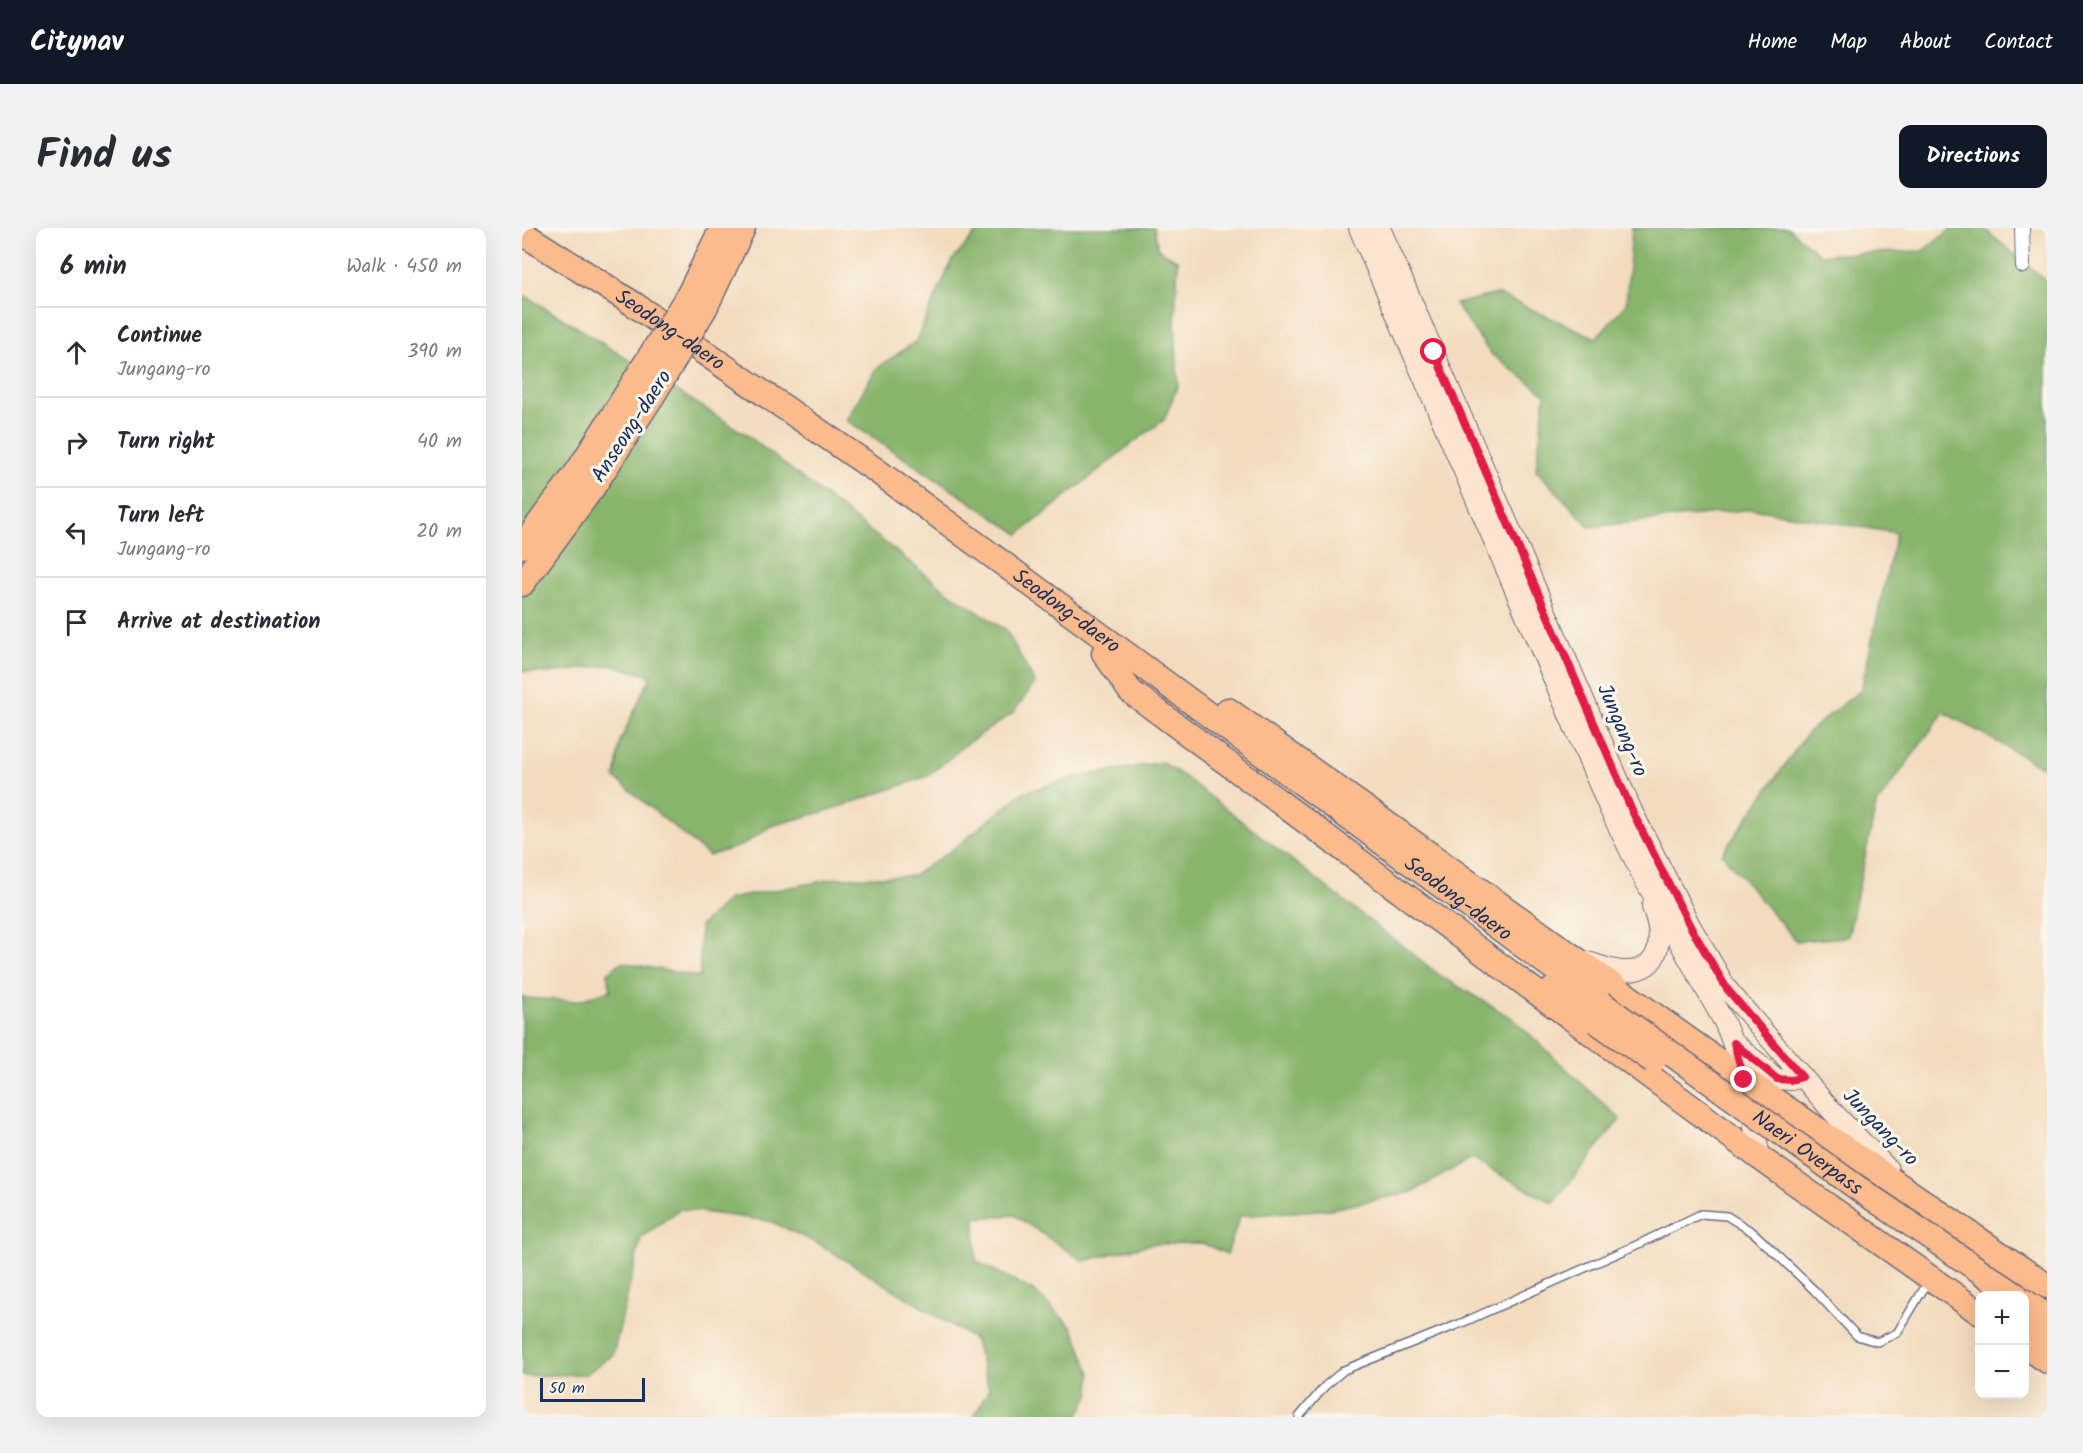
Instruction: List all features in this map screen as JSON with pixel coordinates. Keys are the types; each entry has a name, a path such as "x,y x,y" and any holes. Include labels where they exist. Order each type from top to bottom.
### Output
{"highway":[{"name":"Anseong-daero","path":"697,302 722,228"},
{"name":"Anseong-daero","path":"522,584 593,487 644,389 743,228"},
{"name":"Seodong-daero","path":"522,233 632,303 877,471 1105,646"},
{"name":"Seodong-daero","path":"522,251 1105,646 1273,764 1599,1012"},
{"name":"Anseong-daero","path":"522,546 578,471 644,389"},
{"path":"1105,646 1148,652 1744,1080 2047,1286"},
{"path":"1105,646 1130,691 1760,1158 1975,1310"},
{"name":"Naeri Overpass","path":"1599,1012 1981,1291"},
{"name":"Naeri Overpass","path":"1599,1012 2010,1291"},
{"path":"1645,1073 1671,1079 1684,1058 1675,1030"},
{"path":"2029,1303 2047,1316"},
{"path":"2029,1325 2047,1338"},
{"path":"2029,1348 2047,1361"}],"main road":[{"name":"Jungang-ro","path":"1359,228 1621,832 1734,1043 1760,1158"},
{"name":"Jungang-ro","path":"1380,228 1627,800 1656,860 1727,989 1802,1077 1912,1195"},
{"path":"1574,958 1624,972 1641,970 1653,961 1660,939 1654,914 1621,832"},
{"path":"1734,1043 1777,1079 1791,1080 1802,1077"}],"street":[{"path":"2022,228 2022,266"}],"lane":[{"path":"1299,1417 1325,1386 1344,1370 1464,1322 1701,1214 1727,1216 1754,1233 1813,1289 1857,1336 1877,1342 1898,1333 1930,1278"}],"green space":[{"path":"977,228 1154,228 1158,249 1178,261 1175,320 1178,385 1164,420 1019,534 846,420 876,369 916,341 952,261 977,232"},
{"path":"1632,228 1788,228 1820,255 1922,251 1953,228 1983,228 2047,281 2047,770 1944,712 1876,805 1848,937 1796,941 1722,854 1808,732 1861,690 1896,533 1753,509 1590,527 1536,470 1545,394 1491,354 1455,304 1497,294 1596,338 1626,304"},
{"path":"522,294 747,435 952,595 1006,630 1035,683 1013,713 966,744 928,776 833,809 771,826 743,845 709,856 615,778 620,741 651,676 611,665 549,673 522,671"},
{"path":"1162,762 1185,777 1442,977 1512,1018 1620,1119 1553,1203 1471,1159 1412,1192 1331,1209 1240,1216 1227,1254 1202,1243 1151,1244 1083,1261 1014,1215 975,1218 976,1261 1034,1291 1072,1327 1091,1373 1090,1393 1078,1417 974,1417 989,1388 974,1339 823,1246 770,1221 680,1209 641,1238 613,1355 586,1374 522,1376 522,996 577,1001 611,990 607,974 621,962 700,977 700,926 729,899 838,878 913,876 953,849 1024,792 1078,777"}],"route":[{"path":"1434,352 1632,811 1656,860 1690,926 1727,989 1802,1077 1791,1080 1777,1079 1734,1043 1744,1080"}]}
